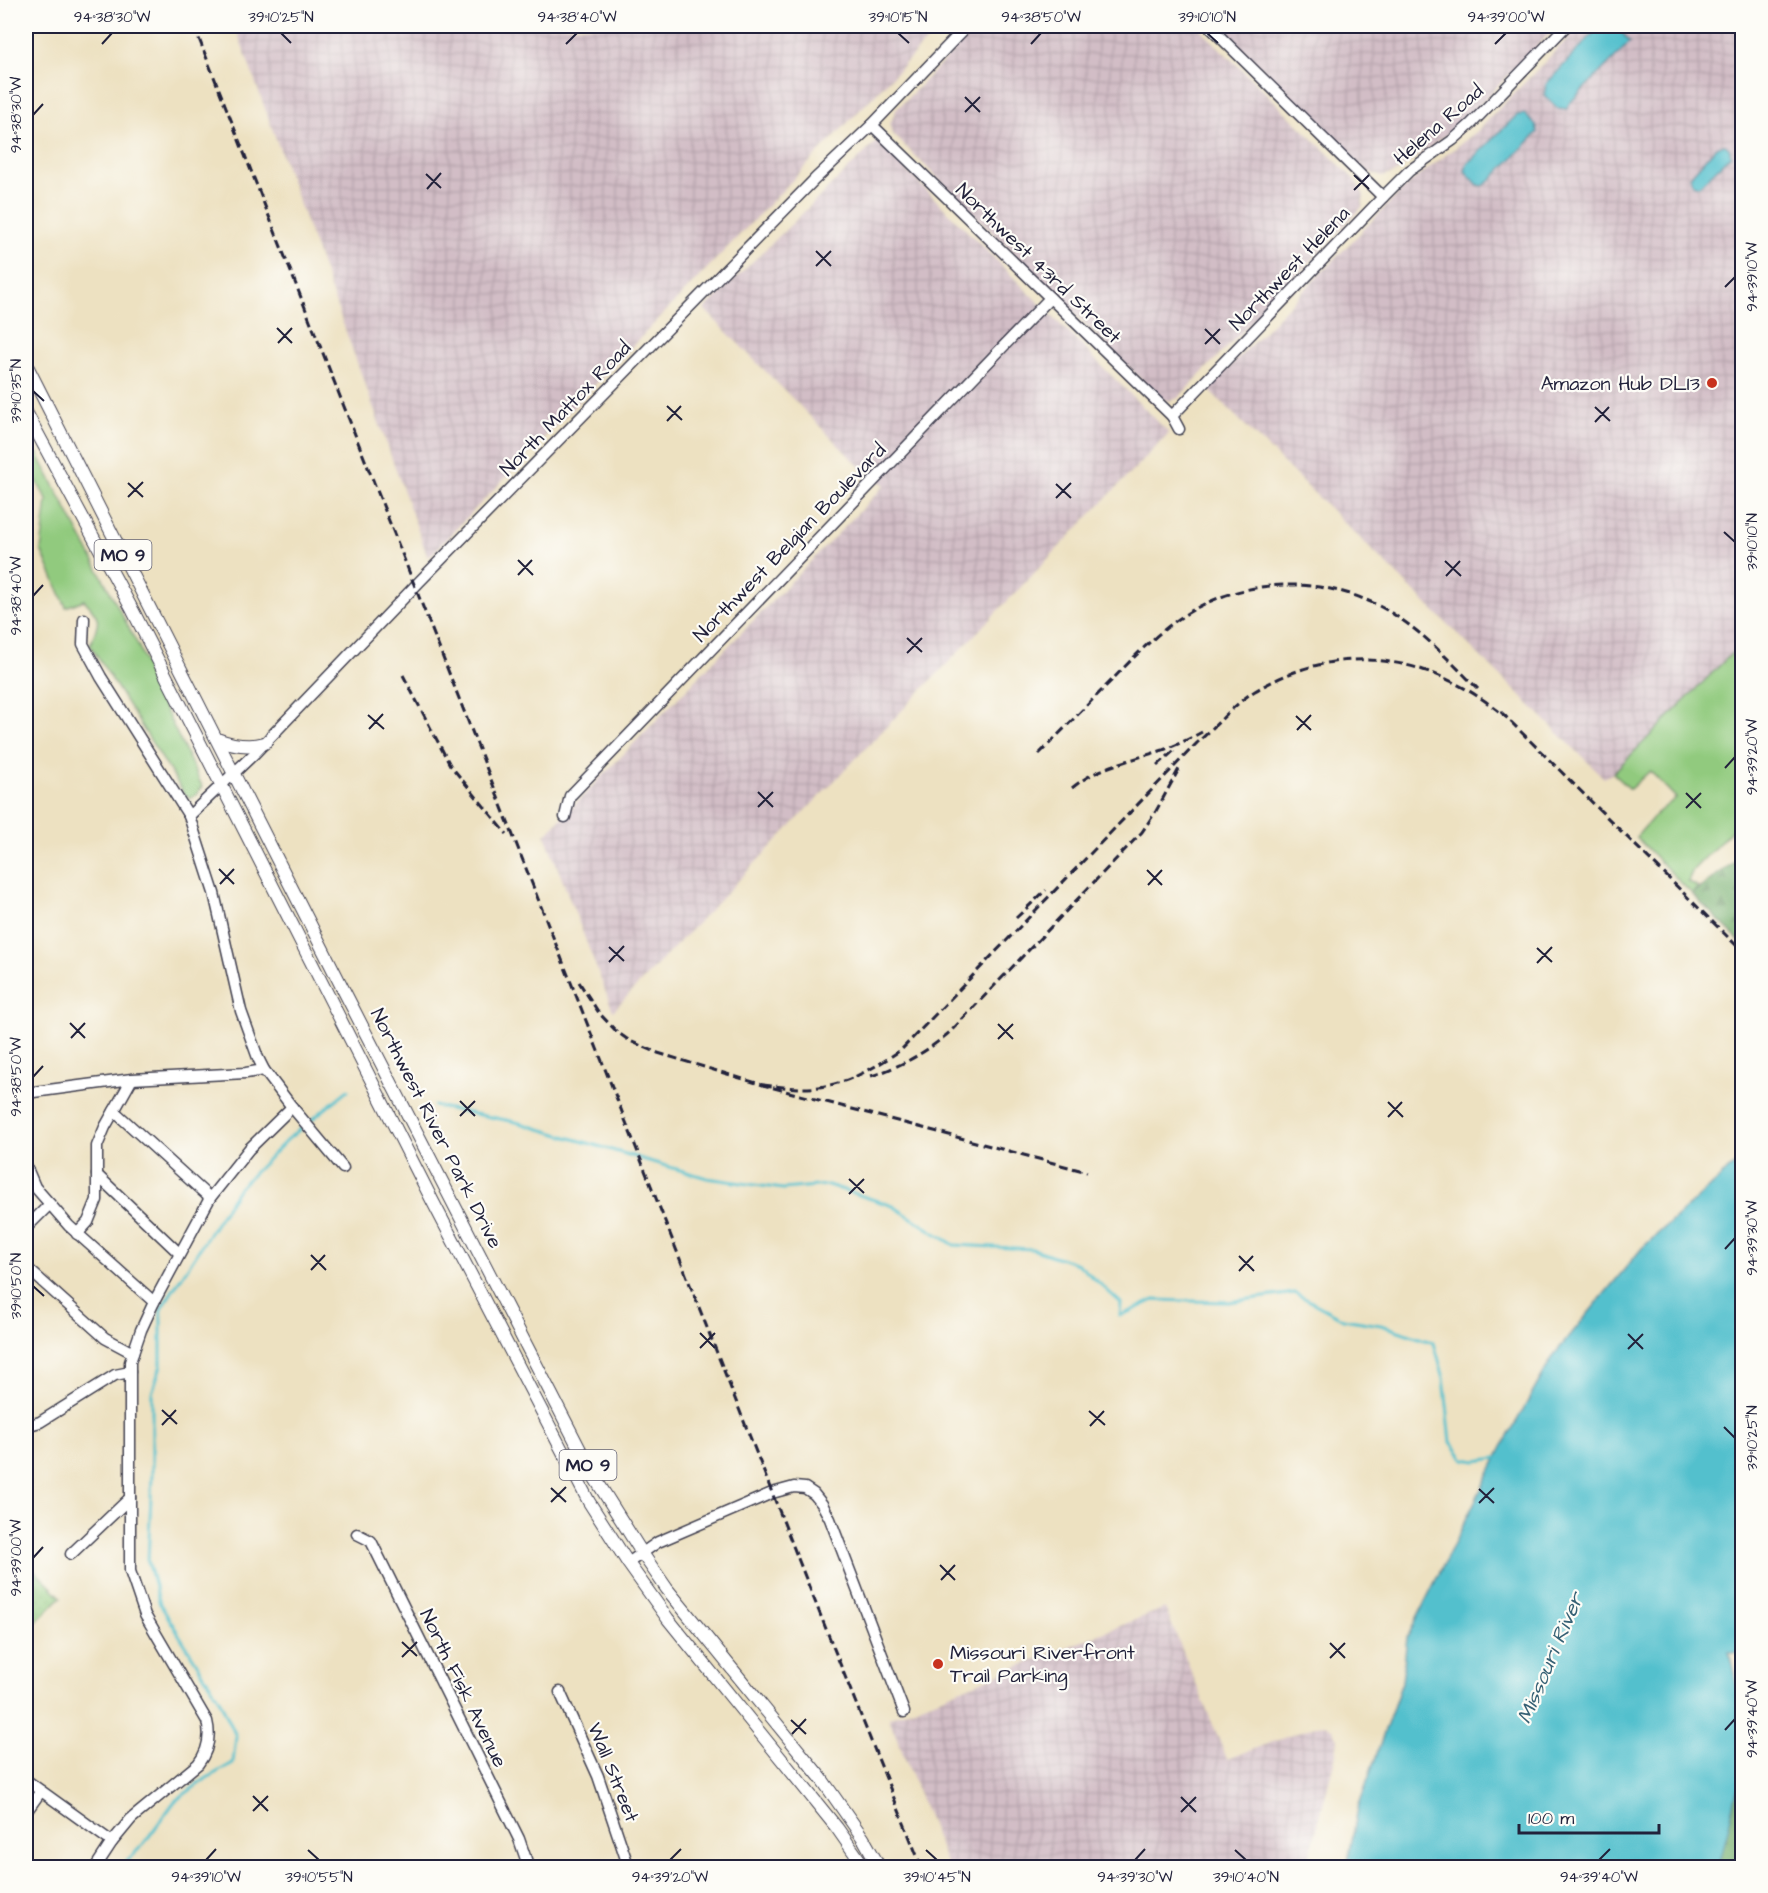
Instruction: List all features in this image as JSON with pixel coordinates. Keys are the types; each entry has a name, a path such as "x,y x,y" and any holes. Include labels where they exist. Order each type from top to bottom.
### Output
{"main road":[{"name":"Northwest River Park Drive","path":"26,364 593,1475 642,1553 692,1620 821,1778 880,1868"},
{"name":"Northwest River Park Drive","path":"26,412 133,611 432,1200 589,1502 628,1563 696,1655 837,1827 865,1868"},
{"path":"216,739 231,744 253,746 265,742"},
{"path":"432,1200 449,1191"}],"street":[{"name":"North Mattox Road","path":"189,816 265,742 419,582 815,179 872,125 967,26"},
{"path":"1209,26 1383,196"},
{"name":"Helena Road","path":"1383,196 1409,171 1453,140 1471,124 1566,26"},
{"name":"Northwest 43rd Street","path":"872,125 1172,416 1179,429"},
{"name":"Northwest Helena","path":"1172,416 1383,196"},
{"name":"Northwest Belgian Boulevard","path":"565,817 570,796 1050,298"},
{"path":"84,619 83,644 101,677 189,816 214,893 247,1030 258,1058 264,1070 295,1111 343,1168"},
{"path":"26,1093 132,1079 264,1070"},
{"path":"77,1234 88,1222 97,1200 97,1146 132,1079"},
{"path":"114,1111 210,1197"},
{"path":"95,1868 131,1819 198,1764 209,1740 207,1721 145,1616 130,1571 130,1372 133,1353 154,1302 210,1197 249,1149 295,1111"},
{"path":"26,1166 35,1187 77,1234 154,1302"},
{"path":"97,1175 179,1253"},
{"path":"26,1228 50,1204"},
{"path":"26,1267 105,1338 133,1353"},
{"path":"26,1426 40,1422 115,1375 130,1372"},
{"path":"628,1563 658,1542 772,1493 794,1487 805,1488 822,1504 830,1519 904,1712"},
{"path":"71,1554 130,1498"},
{"name":"North Fisk Avenue","path":"357,1534 371,1540 519,1839 529,1868"},
{"name":"Wall Street","path":"560,1692 598,1776 629,1868"},
{"path":"26,1780 112,1842"},
{"path":"26,1812 41,1791"}],"shaded area":[{"path":"235,26 941,26 428,558"},
{"path":"978,26 1197,26 1354,179 1364,195 1362,207 1178,398 1170,401 1161,399 893,134 890,124 896,110"},
{"path":"1219,26 1557,26 1458,126 1395,173 1382,177 1369,172 1360,165"},
{"path":"1580,26 1742,26 1742,643 1613,773 1604,778 1208,389 1407,185 1476,132"},
{"path":"877,141 1169,433 613,1011 545,835 885,485 866,473 704,309"},
{"path":"1165,1608 1227,1759 1316,1726 1326,1725 1333,1729 1338,1739 1336,1754 1307,1867 948,1868 889,1718"}],"green space":[{"path":"26,432 139,647 154,686 202,786 197,794 190,798 185,795 90,645 98,621 97,616 84,600 66,607 41,550 47,500 26,462"},
{"path":"1742,643 1742,820 1693,870 1688,881 1698,887 1692,894 1636,837 1657,813 1676,798 1650,771 1630,789 1613,773"},
{"path":"1742,856 1742,943 1692,894"},
{"path":"26,1562 61,1597 26,1632"},
{"path":"1742,1713 1742,1867 1693,1868"}],"water":[{"path":"1600,26 1616,26 1630,42 1569,104 1567,109 1557,108 1544,95 1546,84"},
{"path":"1525,114 1536,125 1538,132 1489,182 1483,186 1478,185 1465,171 1467,164 1517,115"},
{"path":"1724,144 1729,148 1731,155 1699,186 1692,184 1690,177 1693,173 1716,147"},
{"name":"Missouri River","path":"1742,1158 1742,1654 1729,1652 1742,1707 1742,1770 1719,1867 1347,1867 1358,1808 1402,1682 1407,1638 1502,1447 1554,1355 1642,1248"}],"waterway":[{"path":"309,1122 348,1090"},
{"path":"434,1106 516,1122 707,1178 783,1189 828,1185 893,1206 954,1245 1032,1249 1078,1264 1121,1303 1120,1316 1154,1300 1228,1302 1295,1293 1343,1319 1381,1325 1434,1343 1444,1378 1451,1442 1464,1459 1476,1461 1496,1458"},
{"path":"119,1868 142,1846 175,1801 233,1763 236,1736 219,1699 160,1604 148,1561 152,1475 152,1393 161,1365 161,1309 238,1189 304,1126"}],"railway":[{"path":"194,26 922,1868"},
{"path":"1039,754 1149,642 1165,629 1198,607 1252,588 1282,585 1311,586 1340,591 1367,600 1416,630 1478,689"},
{"path":"763,1085 802,1088 835,1084 865,1072 902,1049 1197,743 1225,715 1255,691 1288,675 1320,664 1353,660 1385,661 1417,668 1447,679 1477,696 1506,717"},
{"path":"403,675 450,765 507,834"},
{"path":"1501,712 1742,951"},
{"path":"1072,788 1104,769 1168,748 1202,732"},
{"path":"1157,766 1177,748"},
{"path":"871,1076 914,1058 951,1031 1142,832 1179,769"},
{"path":"1016,918 1046,890"},
{"path":"579,982 599,1013 617,1032 630,1041 658,1053 763,1085 1087,1172"}],"place":[{"name":"Amazon Hub DLI3","path":"1712,383"},
{"name":"Missouri Riverfront Trail Parking","path":"938,1664"}]}
